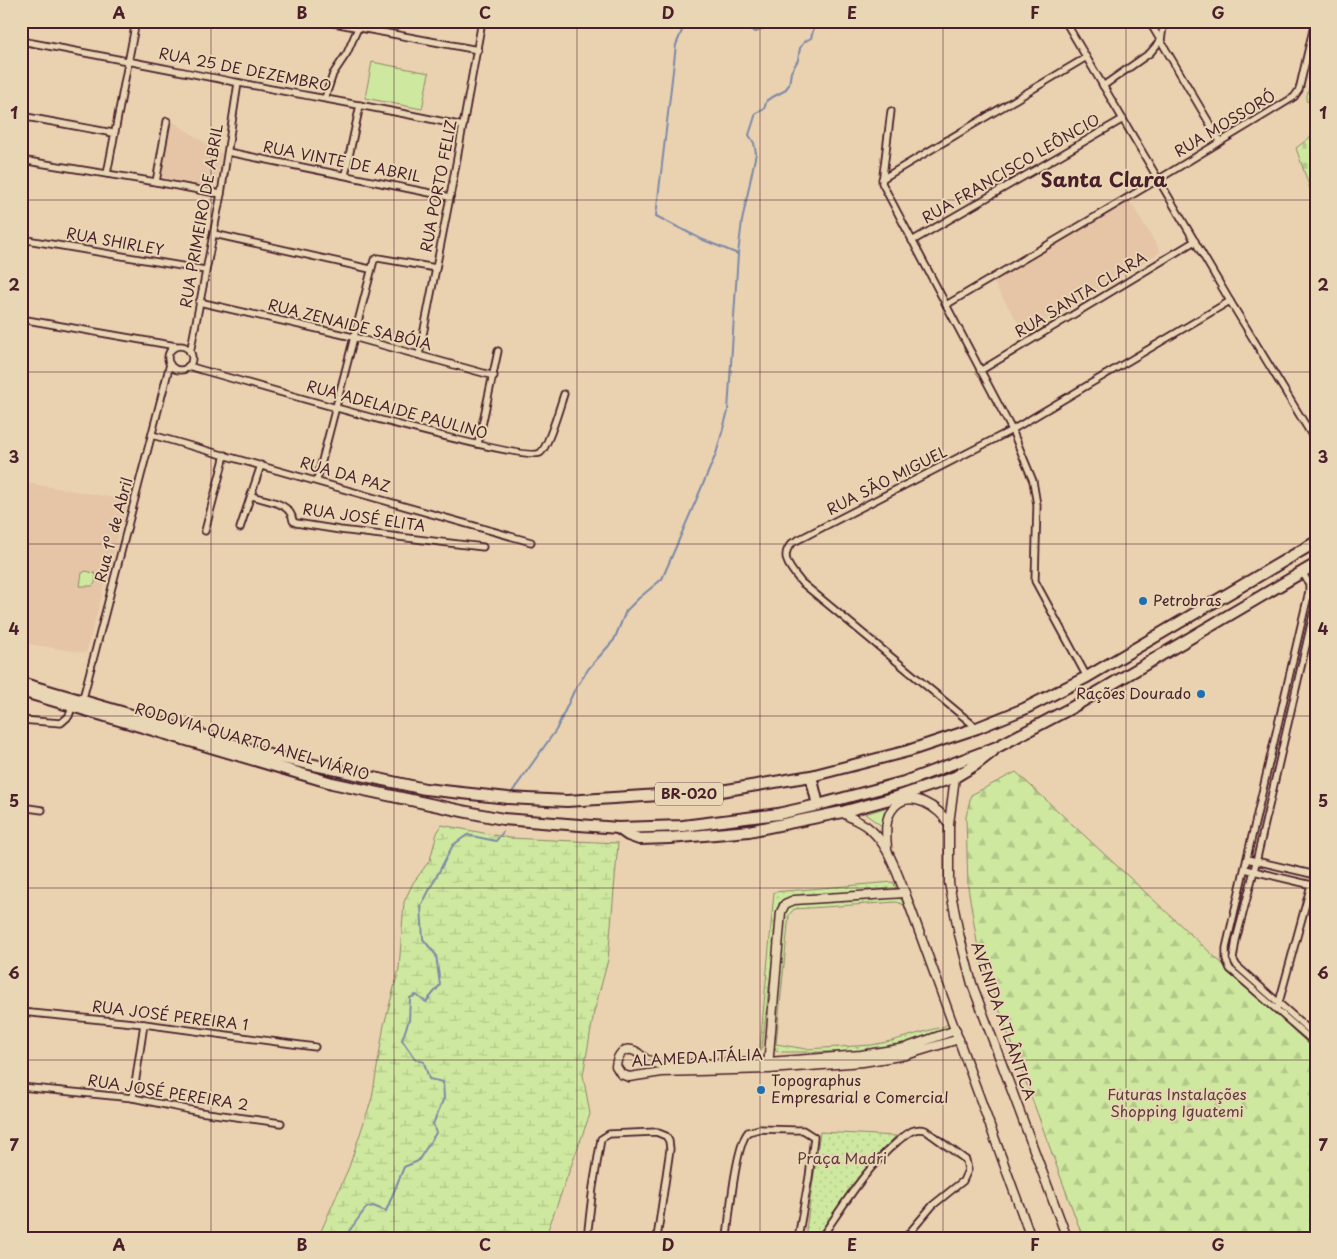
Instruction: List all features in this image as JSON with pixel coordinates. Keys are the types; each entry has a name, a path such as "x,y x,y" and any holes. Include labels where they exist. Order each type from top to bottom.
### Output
{"highway":[{"name":"RODOVIA QUARTO ANEL VIÁRIO","path":"21,683 273,756 394,783 453,793 538,800 583,801 722,791 811,776 908,752 978,728 1030,706 1087,677 1316,542"},
{"path":"1292,557 1311,569"},
{"name":"RODOVIA QUARTO ANEL VIÁRIO","path":"21,691 332,783 503,819 618,828 683,826 778,814 818,805 904,782 997,746 1071,708 1205,628 1311,569"},
{"path":"1195,614 1205,628"},
{"path":"618,828 625,834 639,839 670,838 749,830 842,812 898,797 955,777 975,765 997,746"},
{"path":"811,776 818,805"}],"street":[{"path":"107,174 136,21"},
{"path":"323,21 478,50"},
{"name":"RUA PORTO FELIZ","path":"419,355 482,21"},
{"path":"1065,21 1085,58 1316,442"},
{"path":"1149,21 1220,142"},
{"path":"1103,86 1150,53 1161,40 1164,21"},
{"name":"RUA MOSSORÓ","path":"946,305 1159,179 1298,93 1315,21"},
{"path":"325,98 333,74 347,53 358,28"},
{"name":"RUA 25 DE DEZEMBRO","path":"21,41 128,60 463,126"},
{"path":"882,179 1085,58"},
{"name":"RUA PRIMEIRO DE ABRIL","path":"190,353 205,270 214,234 238,83"},
{"path":"345,175 360,105"},
{"path":"892,111 882,179 884,187 1012,430 1034,481 1036,495 1036,581 1087,677"},
{"path":"21,116 114,133"},
{"name":"RUA FRANCISCO LEÔNCIO","path":"912,241 1123,119"},
{"path":"156,182 167,121"},
{"name":"RUA VINTE DE ABRIL","path":"228,152 450,197"},
{"path":"21,160 221,194"},
{"path":"214,234 370,269"},
{"name":"RUA SHIRLEY","path":"21,239 205,270"},
{"name":"RUA SANTA CLARA","path":"980,371 1195,241"},
{"path":"317,480 370,269 374,260 378,258 436,268"},
{"name":"RUA SÃO MIGUEL","path":"978,728 801,582 787,563 785,555 787,548 792,543 1012,430 1230,301"},
{"name":"RUA ZENAIDE SABÓIA","path":"199,302 353,337 494,376"},
{"path":"21,319 184,347 190,353 191,360 188,366 178,369 170,364 168,353 176,346"},
{"path":"478,444 498,351"},
{"name":"Rua 1º de Abril","path":"82,702 170,364"},
{"name":"RUA ADELAIDE PAULINO","path":"188,366 335,408 520,454 539,454 542,451 548,440 564,394"},
{"name":"RUA DA PAZ","path":"152,434 531,542"},
{"path":"205,531 225,455"},
{"path":"240,528 261,465"},
{"name":"RUA JOSÉ ELITA","path":"252,496 286,507 296,523 483,547"},
{"path":"1311,569 1308,580 1309,588 1228,939 1226,960 1230,969 1316,1036"},
{"path":"1316,602 1314,621 1236,940 1234,963 1316,1044"},
{"path":"21,720 61,723 70,716 72,707"},
{"path":"1275,736 1285,738"},
{"name":"AVENIDA ATLÂNTICA","path":"955,777 949,824 949,883 959,934 972,984 1067,1238"},
{"path":"887,850 885,831 888,818 892,808 899,802 906,800 925,803 944,815 949,824"},
{"path":"21,807 42,810"},
{"path":"842,812 873,832 887,850 956,1030 1031,1238"},
{"path":"1247,859 1315,875 1316,864"},
{"path":"1245,869 1313,885 1278,1007"},
{"path":"769,1068 781,912 785,904 794,900 905,893"},
{"path":"1228,939 1236,940"},
{"name":"RUA JOSÉ PEREIRA 1","path":"21,1012 144,1024 314,1047"},
{"path":"133,1098 144,1024"},
{"name":"ALAMEDA ITÁLIA","path":"956,1030 905,1048 886,1052 769,1068 664,1065 648,1060 635,1051 629,1050 623,1051 617,1061 618,1070 624,1076 662,1072 769,1068 885,1059 959,1039"},
{"path":"646,1074 648,1060"},
{"name":"RUA JOSÉ PEREIRA 2","path":"21,1087 133,1098 200,1112 282,1123"},
{"path":"821,1238 867,1171 901,1139 912,1130 918,1128 925,1130 966,1160 968,1170 963,1181 933,1205 905,1238"},
{"path":"727,1238 734,1180 743,1139 748,1132 759,1129 803,1130 814,1137 798,1238"},
{"path":"587,1238 592,1186 602,1138 609,1134 656,1132 666,1136 670,1149 657,1238"}],"shaded area":[{"path":"169,119 222,154 213,188 160,177"},
{"path":"1129,200 1161,252 1025,334 993,282"},
{"path":"21,482 128,500 86,653 21,643"}],"green space":[{"path":"1316,54 1316,103 1306,101"},
{"path":"372,62 429,73 422,109 365,98"},
{"path":"1316,133 1316,206 1296,148"},
{"path":"86,571 96,575 95,583 92,586 80,586 82,573"},
{"name":"Futuras Instalações Shopping Iguatemi","path":"1016,772 1316,1051 1316,1234 1308,1238 1083,1238 979,954 968,887 966,817 971,795"},
{"path":"891,806 886,829 865,814"},
{"path":"442,825 509,838 618,843 608,960 594,1012 583,1075 590,1114 545,1238 318,1238 349,1167 372,1098 384,1025 399,969 404,902 413,883 430,860 437,833"},
{"path":"893,882 896,888 893,890 793,896 783,899 779,903 762,1047 759,1053 754,1054 760,1048 774,892"},
{"path":"895,897 903,900 954,1027 917,1041 874,1052 781,1052 776,1050 774,1045 784,913 795,904","holes":["897,902 904,905 948,1023 945,1026 872,1045 806,1049 776,1044 789,915 794,909"]},
{"name":"Praça Madri","path":"820,1132 896,1136 860,1175 822,1229 815,1234 809,1235 806,1230"}],"waterway":[{"path":"686,21 676,45 656,216 701,239 738,254"},
{"path":"734,21 756,32 776,21"},
{"path":"512,792 556,730 574,691 589,668 614,640 626,611 662,579 716,454 728,411 738,254 742,221 756,153 754,143 749,135 756,113 764,109 767,100 784,91 789,85 791,72 798,60 800,48 804,42 811,38 814,21"},
{"path":"344,1238 366,1208 373,1206 386,1211 404,1167 418,1161 436,1133 433,1124 444,1098 443,1082 429,1079 424,1062 415,1059 402,1040 409,1020 410,998 416,995 426,1002 440,985 436,955 423,939 421,906 453,845 467,835 496,841 503,832"}],"place":[{"name":"Petrobras","path":"1143,601"},
{"name":"Rações Dourado","path":"1201,694"},
{"name":"Topographus Empresarial e Comercial","path":"761,1090"}],"district":[{"name":"Santa Clara","path":"1104,180"}]}
